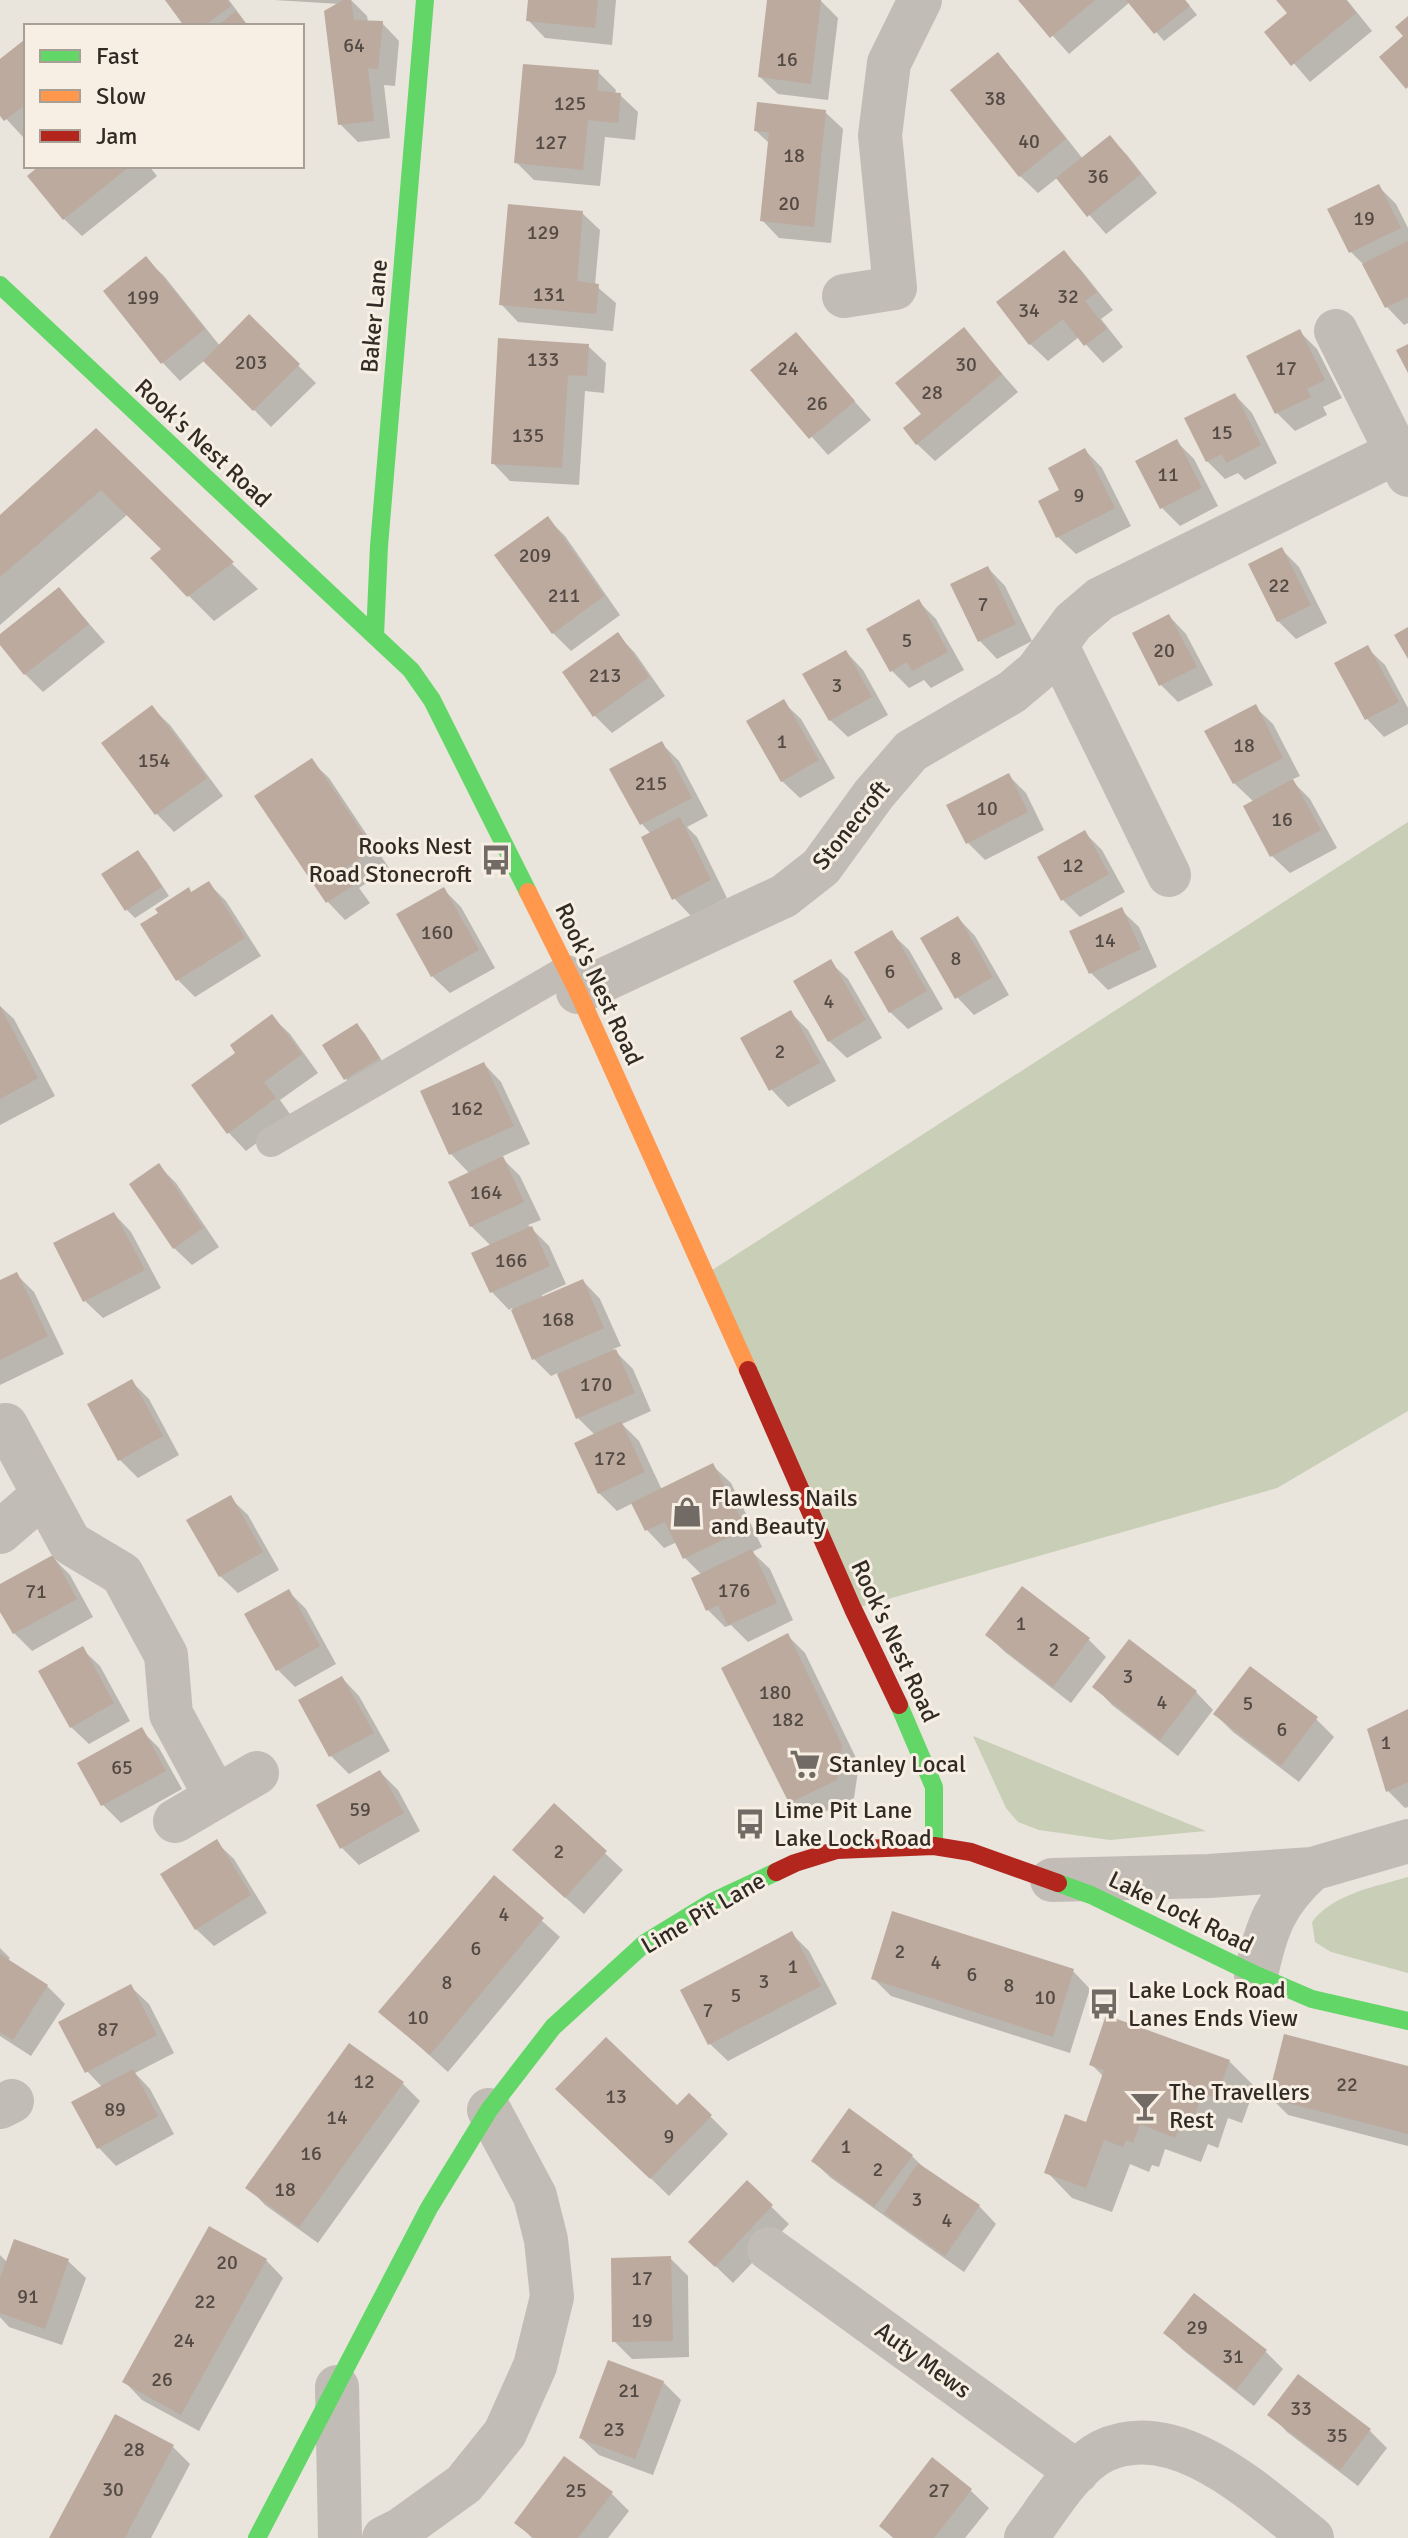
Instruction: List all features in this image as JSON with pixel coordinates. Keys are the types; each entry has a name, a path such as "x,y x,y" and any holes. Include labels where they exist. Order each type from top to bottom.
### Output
{"street":[{"name":"Baker Lane","path":"375,636 379,546 425,0"},
{"path":"844,296 895,288 880,135 889,63 920,0"},
{"name":"Rook's Nest Road","path":"0,285 411,670 432,700 573,981 853,1609 910,1729 934,1787 934,1846"},
{"name":"Stonecroft","path":"573,981 784,896 821,867 874,794 911,751 1012,692 1037,671 1073,622 1100,599 1402,463 1336,331"},
{"path":"1057,646 1169,875"},
{"path":"6,1425 70,1543 122,1574 166,1655 171,1714 216,1797"},
{"path":"0,1532 43,1495"},
{"path":"175,1821 257,1773"},
{"path":"1052,1880 1209,1876 1312,1869 1408,1841"},
{"name":"Lake Lock Road","path":"934,1846 971,1852 1091,1895 1312,1999 1408,2021"},
{"name":"Lime Pit Lane","path":"257,2538 429,2208 489,2110 553,2027 645,1943 712,1902 795,1863 837,1850 934,1846"},
{"path":"1256,1975 1265,1935 1279,1907 1291,1888 1312,1869"},
{"path":"384,2538 464,2484 505,2433 535,2366 552,2297 546,2240 535,2196 489,2110"},
{"name":"Auty Mews","path":"769,2249 1077,2472"},
{"name":"Lime Pit Lane","path":"337,2387 340,2538"},
{"path":"1026,2538 1077,2472 1101,2452 1128,2444 1163,2445 1200,2456 1231,2475 1312,2538"}],"lane":[{"path":"271,1142 573,981"}],"green space":[{"path":"1408,822 1408,1411 1277,1488 853,1609 706,1274"},
{"path":"973,1736 1206,1831 1110,1840 1039,1830 1018,1822 1006,1808"},
{"path":"1408,1877 1408,1973 1331,1952 1315,1942 1312,1922 1332,1904 1356,1892"}],"building":[{"path":"165,0 227,0 231,6 207,24 183,24"},
{"path":"343,0 351,0 354,20 383,21 378,69 368,68 374,121 338,125 324,11"},
{"path":"528,0 598,0 595,28 526,21"},
{"path":"767,0 821,0 811,84 758,77"},
{"path":"1018,0 1095,0 1050,38"},
{"path":"1126,0 1185,0 1190,6 1154,34"},
{"path":"1276,0 1346,0 1356,13 1291,66 1264,32 1287,13"},
{"path":"236,11 246,24 220,24"},
{"path":"1408,16 1406,89 1379,57 1403,36 1395,27"},
{"path":"24,40 24,106 4,121 0,116 0,59"},
{"path":"998,52 1066,139 1019,177 950,90"},
{"path":"523,64 599,70 597,91 621,93 618,123 588,120 583,170 514,163"},
{"path":"757,102 826,110 814,227 760,221 769,132 754,131"},
{"path":"1110,135 1141,174 1087,217 1056,178"},
{"path":"37,168 128,168 63,220 27,176"},
{"path":"1379,184 1401,228 1349,253 1327,209"},
{"path":"508,204 583,211 577,281 599,284 596,314 499,305"},
{"path":"1408,241 1408,297 1385,308 1362,264"},
{"path":"1064,250 1097,292 1085,301 1107,329 1084,346 1063,319 1029,345 996,302"},
{"path":"146,256 205,329 161,364 103,291"},
{"path":"249,314 300,364 253,411 203,361"},
{"path":"964,327 1002,374 916,445 903,428 921,414 895,383"},
{"path":"1300,329 1325,380 1307,389 1311,397 1275,414 1246,356"},
{"path":"796,332 855,401 809,439 750,370"},
{"path":"498,338 589,344 587,376 568,375 562,468 491,464"},
{"path":"1408,344 1408,373 1396,350"},
{"path":"1235,393 1261,445 1226,463 1222,454 1206,462 1184,418"},
{"path":"96,428 234,562 187,597 150,558 161,549 101,490 0,577 0,515"},
{"path":"1177,439 1202,488 1160,509 1135,461"},
{"path":"1085,448 1115,508 1056,538 1038,501 1059,490 1048,468"},
{"path":"548,516 604,596 552,634 494,555"},
{"path":"1282,547 1311,605 1277,622 1248,564"},
{"path":"988,566 1016,624 978,642 950,584"},
{"path":"59,587 89,624 24,675 0,645 0,634"},
{"path":"919,599 948,652 912,671 907,662 890,672 866,629"},
{"path":"1169,614 1197,667 1159,686 1132,633"},
{"path":"1408,627 1408,659 1394,635"},
{"path":"618,632 649,677 593,717 562,672"},
{"path":"1368,645 1399,702 1365,720 1334,663"},
{"path":"846,650 872,697 829,721 802,674"},
{"path":"784,699 819,760 781,782 746,721"},
{"path":"1256,704 1283,758 1233,784 1204,731"},
{"path":"152,705 207,778 155,815 101,743"},
{"path":"662,741 692,798 640,825 609,769"},
{"path":"312,758 373,849 343,870 354,885 326,903 254,796"},
{"path":"1009,773 1028,812 966,844 946,805"},
{"path":"1293,779 1321,830 1270,857 1243,806"},
{"path":"680,817 711,880 672,900 641,837"},
{"path":"1085,830 1109,874 1061,901 1037,857"},
{"path":"138,850 162,887 125,911 101,874"},
{"path":"209,881 245,938 176,981 140,924 158,913 155,909 189,887 191,892"},
{"path":"444,887 479,950 431,977 396,914"},
{"path":"1122,907 1141,949 1089,974 1069,931"},
{"path":"958,916 993,977 955,999 920,938"},
{"path":"892,930 927,991 889,1013 854,952"},
{"path":"831,959 866,1020 828,1042 793,981"},
{"path":"0,1006 38,1078 0,1099"},
{"path":"791,1010 820,1063 769,1091 740,1038"},
{"path":"272,1014 302,1054 264,1082 276,1098 227,1134 191,1085 235,1053 230,1045"},
{"path":"357,1023 380,1058 344,1080 322,1045"},
{"path":"484,1062 514,1126 449,1155 420,1091"},
{"path":"503,1156 524,1202 470,1227 448,1182"},
{"path":"159,1163 203,1228 173,1249 129,1184"},
{"path":"114,1212 145,1270 83,1302 53,1243"},
{"path":"532,1226 550,1266 490,1293 471,1253"},
{"path":"17,1272 48,1336 0,1360 0,1280"},
{"path":"583,1279 604,1328 532,1360 511,1310"},
{"path":"616,1349 635,1393 576,1419 557,1374"},
{"path":"132,1379 163,1436 118,1461 87,1404"},
{"path":"621,1421 645,1472 598,1494 574,1443"},
{"name":"Flawless Nails and Beauty","path":"713,1463 746,1529 683,1559 665,1522 645,1531 631,1503"},
{"path":"231,1495 263,1552 219,1577 186,1520"},
{"path":"752,1549 777,1603 728,1625 718,1605 706,1611 691,1578"},
{"path":"53,1555 77,1599 13,1634 0,1612 0,1584"},
{"path":"1022,1586 1090,1638 1053,1687 985,1635"},
{"path":"289,1589 320,1646 276,1671 244,1614"},
{"path":"788,1633 842,1745 837,1780 789,1803 721,1668"},
{"path":"1129,1639 1197,1691 1160,1740 1092,1687"},
{"path":"83,1646 114,1703 70,1728 38,1671"},
{"path":"1250,1666 1318,1717 1281,1766 1213,1714"},
{"path":"342,1676 374,1733 329,1757 298,1700"},
{"path":"1408,1709 1408,1782 1386,1792 1367,1729"},
{"path":"142,1727 166,1771 101,1806 77,1763"},
{"path":"380,1770 404,1813 340,1849 316,1805"},
{"path":"554,1803 607,1851 565,1898 512,1850"},
{"path":"217,1839 251,1895 195,1930 160,1874"},
{"path":"494,1875 544,1918 430,2055 378,2012"},
{"path":"892,1911 1074,1969 1053,2037 871,1979"},
{"path":"792,1931 821,1986 708,2045 680,1990"},
{"path":"0,1954 48,1985 13,2040 0,2032"},
{"path":"131,1984 157,2035 85,2073 58,2022"},
{"name":"The Travellers Rest","path":"1106,2015 1230,2060 1216,2098 1203,2093 1192,2123 1183,2120 1175,2138 1140,2124 1133,2143 1126,2140 1123,2147 1104,2140 1086,2188 1044,2173 1065,2114 1086,2122 1104,2070 1089,2065"},
{"path":"1284,2034 1408,2066 1408,2134 1268,2098"},
{"path":"606,2037 677,2105 689,2093 712,2115 650,2179 555,2089"},
{"path":"349,2043 404,2082 299,2227 245,2188"},
{"path":"133,2069 158,2116 97,2149 71,2102"},
{"path":"849,2108 913,2155 874,2207 811,2161"},
{"path":"918,2163 980,2205 945,2256 884,2213"},
{"path":"747,2180 773,2205 715,2267 688,2242"},
{"path":"209,2226 267,2259 181,2415 122,2382"},
{"path":"14,2239 69,2259 45,2329 0,2313 0,2278"},
{"path":"671,2256 673,2341 612,2342 611,2258"},
{"path":"1194,2293 1267,2350 1236,2390 1163,2333"},
{"path":"608,2360 664,2381 635,2459 579,2438"},
{"path":"1298,2374 1371,2429 1340,2470 1267,2415"},
{"path":"115,2414 174,2445 125,2538 49,2538"},
{"path":"564,2456 613,2492 578,2538 534,2538 514,2523"},
{"path":"932,2457 972,2489 934,2538 894,2538 879,2526"}],"traffic: fast":[{"path":"375,636 379,546 425,0"},
{"path":"0,285 411,670 432,700 528,892"},
{"path":"899,1705 934,1787 934,1846"},
{"path":"257,2538 429,2208 489,2110 553,2027 645,1943 712,1902 776,1872"},
{"path":"1058,1883 1091,1895 1312,1999 1408,2021"}],"traffic: slow":[{"path":"528,892 578,992 748,1370"}],"traffic: jam":[{"path":"748,1370 853,1609 899,1705"},
{"path":"776,1872 837,1850 934,1846 971,1852 1058,1883"}],"place":[{"name":"Rooks Nest Road Stonecroft","path":"496,860"},
{"name":"Flawless Nails and Beauty","path":"687,1512"},
{"name":"Stanley Local","path":"805,1764"},
{"name":"Lime Pit Lane Lake Lock Road","path":"750,1824"},
{"name":"Lake Lock Road Lanes Ends View","path":"1104,2004"},
{"name":"The Travellers Rest","path":"1145,2106"}]}
